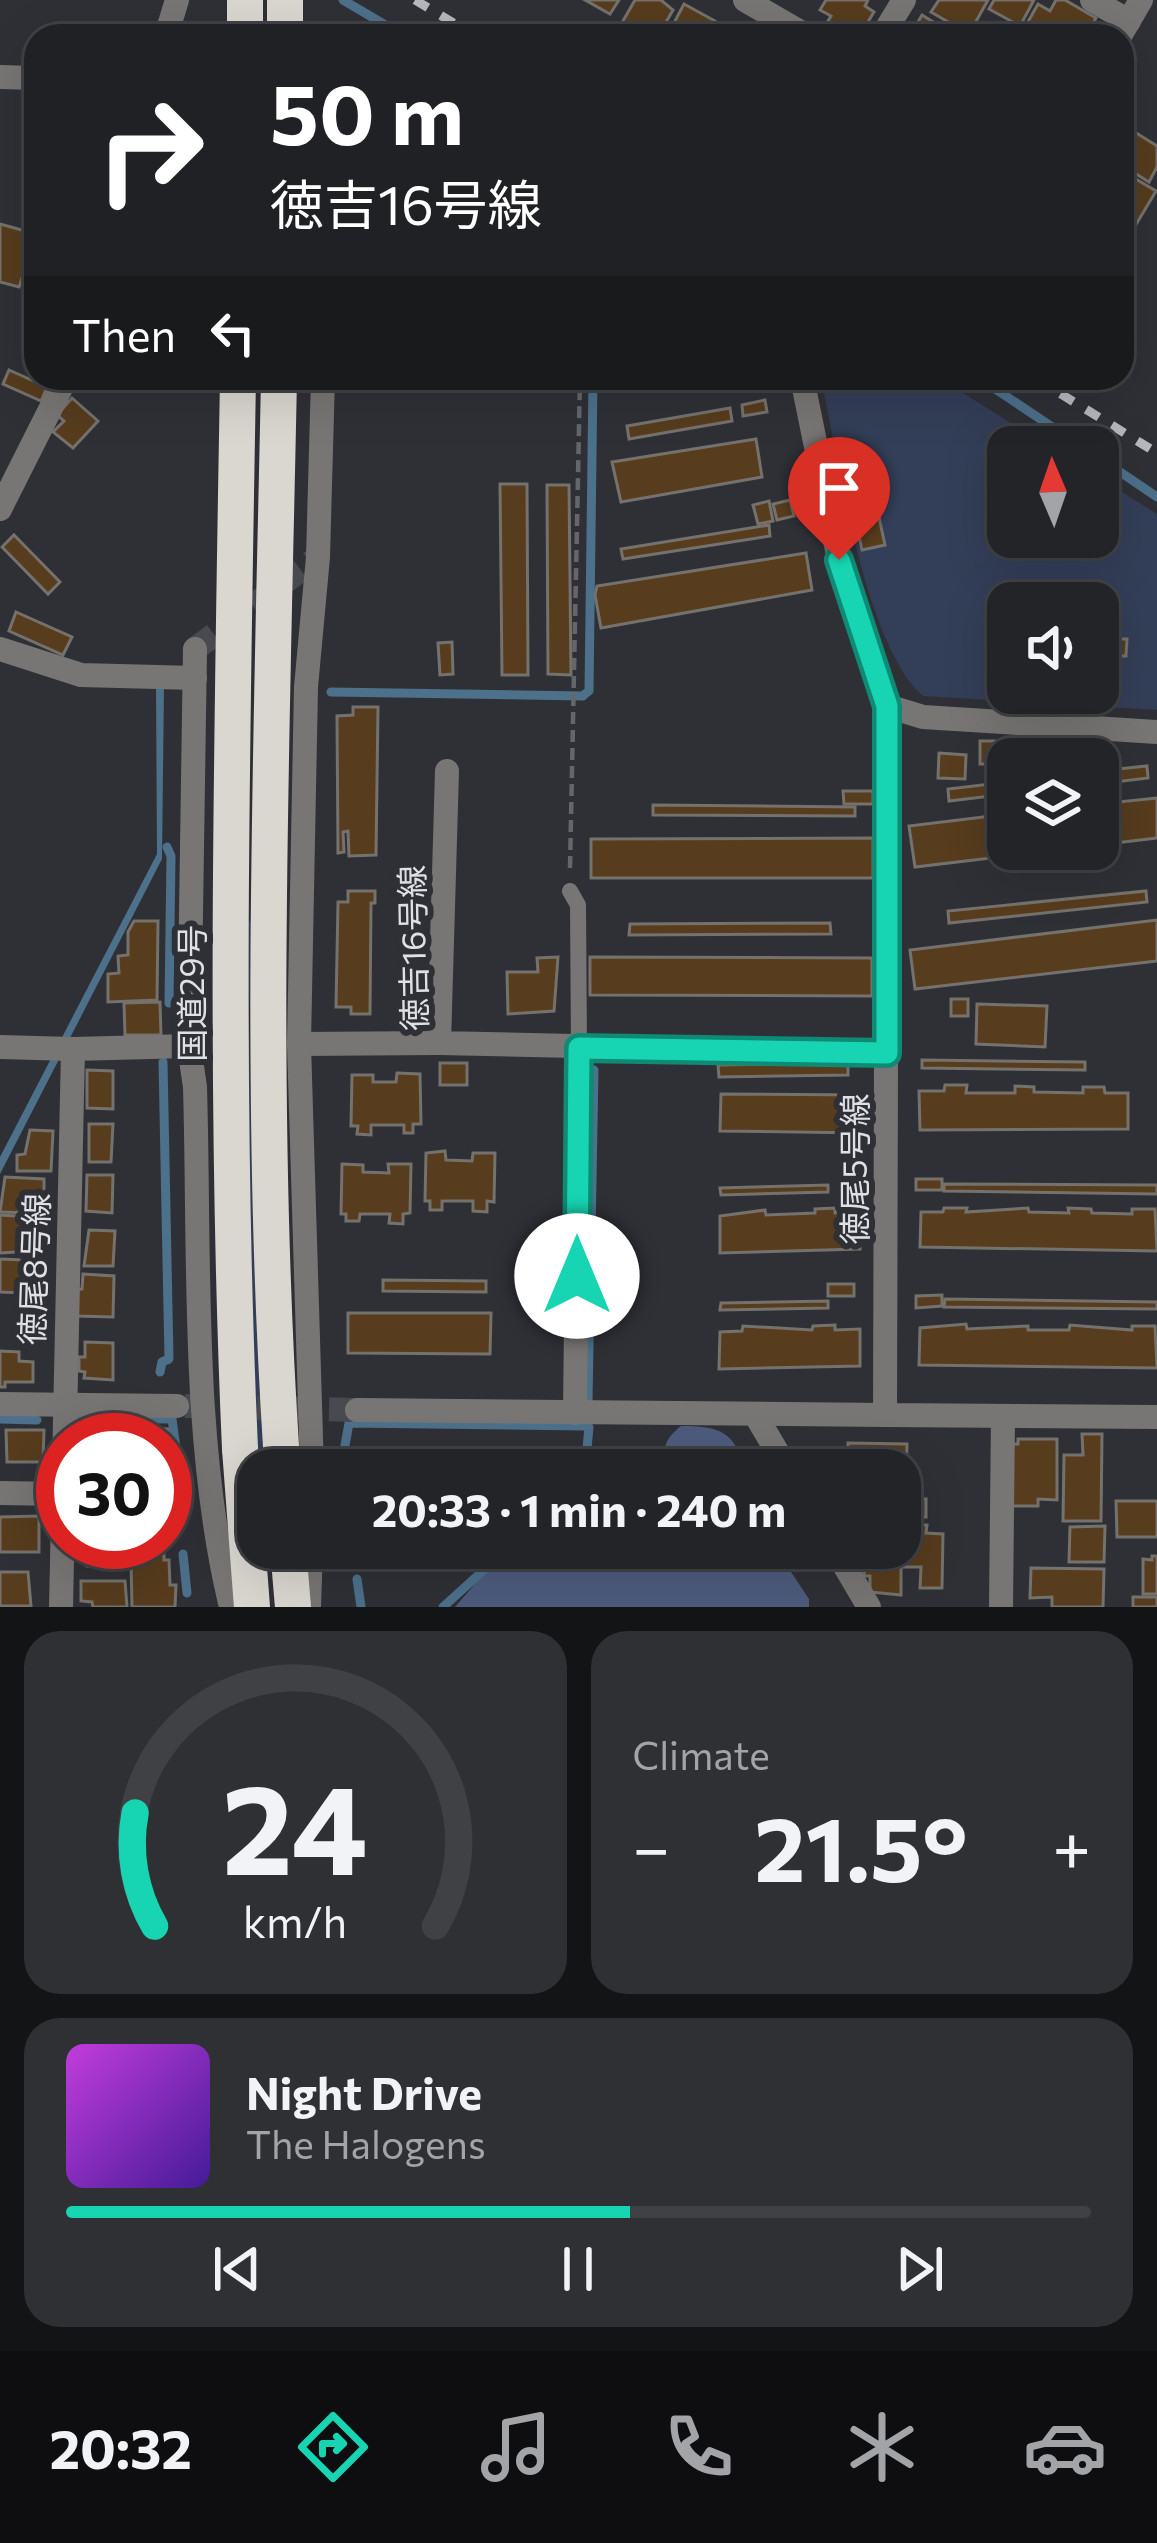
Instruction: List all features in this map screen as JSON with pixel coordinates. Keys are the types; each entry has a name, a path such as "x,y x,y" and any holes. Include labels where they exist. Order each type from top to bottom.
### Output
{"highway":[{"name":"国道29号","path":"238,390 228,971 231,1215 252,1607"},
{"path":"279,390 268,1049 273,1305 281,1449"},
{"path":"290,1569 293,1607"}],"street":[{"path":"745,0 786,24"},
{"path":"1092,0 1130,19"},
{"path":"0,508 60,390"},
{"path":"310,1449 299,1044 306,687 317,557 323,390"},
{"name":"徳尾5号線","path":"804,390 839,560 887,706 885,1415"},
{"path":"0,649 81,675 194,678"},
{"path":"195,650 189,1046 195,1087 203,1378 213,1503 231,1607"},
{"path":"887,706 923,717 1157,732"},
{"name":"徳吉16号線","path":"447,771 439,1043 887,1053"},
{"path":"299,1044 439,1043"},
{"path":"0,1047 189,1046"},
{"path":"575,1413 579,1048"},
{"name":"徳尾8号線","path":"62,1413 73,1049"},
{"path":"0,1404 177,1406"},
{"path":"357,1410 1157,1417"},
{"path":"756,1416 776,1449"},
{"path":"1001,1607 1003,1417"},
{"path":"0,1493 36,1494"},
{"name":"徳尾8号線","path":"61,1569 61,1607"},
{"path":"309,1607 310,1569"},
{"path":"846,1569 868,1607"}],"lane":[{"path":"570,891 578,905 579,1048"}],"path":[{"path":"570,891 580,390"}],"shaded area":[{"path":"823,390 958,390 1016,426 987,426 987,558 1119,558 1119,490 1157,514 1157,710 1119,708 1119,582 987,582 987,700 923,696 902,671 885,635 856,547"},
{"path":"156,684 164,684 162,859 0,1174 0,1157 157,854"},
{"path":"245,921 252,921 251,1125 264,1449 257,1449"},
{"path":"681,1426 705,1427 724,1433 737,1449 665,1449"},
{"path":"491,1569 789,1569 809,1599 809,1607 455,1607"}],"building":[{"path":"585,0 619,0 610,14"},
{"path":"635,0 661,0 673,10 665,24 621,24"},
{"path":"826,0 868,0 865,6 874,12 867,24 833,24 828,21 831,16 820,10"},
{"path":"939,0 988,0 975,24 952,24 931,12"},
{"path":"994,0 1034,0 1021,24 989,9"},
{"path":"1056,0 1065,0 1096,18 1093,24 1027,24 1038,4 1050,11"},
{"path":"684,4 715,21 713,24 673,24"},
{"path":"1134,132 1157,146 1157,167 1149,182 1134,173"},
{"path":"1134,178 1156,191 1134,228"},
{"path":"0,224 24,231 24,273 19,287 0,282"},
{"path":"9,370 24,377 24,390 46,390 41,401 3,384"},
{"path":"72,398 98,421 73,448 53,432 64,421 57,415"},
{"path":"765,400 767,412 743,416 742,405"},
{"path":"730,408 732,421 629,439 627,426"},
{"path":"756,439 762,477 621,502 612,462"},
{"path":"500,484 527,484 528,675 502,675"},
{"path":"547,485 569,485 571,675 548,674"},
{"path":"872,485 885,545 862,550 849,490"},
{"path":"790,500 794,516 777,520 773,504"},
{"path":"769,501 773,521 758,524 753,505"},
{"path":"769,525 770,536 623,559 621,549"},
{"path":"14,535 60,582 48,594 2,547"},
{"path":"806,553 812,590 601,628 597,586"},
{"path":"16,612 72,637 63,655 9,631"},
{"path":"1119,639 1127,639 1126,656 1119,656"},
{"path":"452,642 453,674 440,675 438,643"},
{"path":"353,707 378,707 376,855 349,856 348,831 343,832 344,852 338,853 337,716 353,715"},
{"path":"980,741 987,741 987,764 980,764"},
{"path":"939,753 966,755 965,779 938,778"},
{"path":"1147,766 1148,778 1119,781 1119,769"},
{"path":"987,784 987,796 949,801 948,789"},
{"path":"843,791 873,791 873,804 844,804"},
{"path":"1157,798 1157,838 1119,843 1119,802"},
{"path":"653,805 855,807 855,816 653,815"},
{"path":"987,817 987,858 915,867 909,826"},
{"path":"873,838 873,878 591,878 591,839"},
{"path":"348,891 375,891 370,1014 351,1014 351,1007 336,1007 338,902 348,902"},
{"path":"1146,891 1147,902 949,923 948,911"},
{"path":"1157,920 1157,961 915,989 910,950"},
{"path":"134,921 158,921 157,1000 108,1002 108,974 119,973 118,956 128,955 128,932"},
{"path":"830,923 831,934 629,935 630,924"},
{"path":"558,957 554,1011 508,1014 507,972 538,972 537,958"},
{"path":"590,957 872,958 872,996 590,995"},
{"path":"951,999 968,999 968,1016 951,1016"},
{"path":"160,1002 161,1035 125,1035 124,1003"},
{"path":"977,1004 1047,1006 1045,1047 976,1044"},
{"path":"922,1060 1085,1062 1085,1070 922,1068"},
{"path":"440,1063 467,1063 467,1085 440,1085"},
{"path":"848,1063 848,1075 719,1077 718,1065"},
{"path":"87,1070 113,1071 113,1109 87,1108"},
{"path":"397,1073 420,1074 421,1124 413,1124 413,1133 404,1133 404,1125 371,1125 371,1135 357,1134 358,1126 351,1126 352,1075 373,1075 373,1082 396,1082"},
{"path":"945,1085 967,1085 966,1093 1015,1093 1015,1086 1034,1087 1034,1092 1083,1093 1083,1087 1104,1087 1105,1093 1128,1093 1128,1129 920,1130 919,1091 944,1091"},
{"path":"721,1094 864,1095 864,1133 720,1131"},
{"path":"89,1124 113,1124 111,1162 89,1162"},
{"path":"30,1130 53,1131 51,1171 17,1171 17,1155 25,1154"},
{"path":"445,1151 446,1160 472,1161 473,1153 495,1153 494,1202 487,1201 487,1212 473,1211 473,1201 442,1201 442,1210 430,1210 430,1201 425,1201 426,1153"},
{"path":"342,1164 363,1165 363,1172 389,1173 388,1164 411,1164 410,1213 403,1214 403,1224 389,1223 390,1214 360,1214 359,1221 346,1221 346,1214 341,1214"},
{"path":"87,1175 113,1175 112,1213 86,1211"},
{"path":"5,1177 44,1179 44,1199 32,1199 31,1213 0,1212"},
{"path":"916,1179 942,1179 942,1190 916,1190"},
{"path":"838,1181 864,1182 864,1193 838,1193"},
{"path":"944,1184 1157,1185 1157,1194 944,1191"},
{"path":"828,1185 828,1192 721,1195 720,1188"},
{"path":"835,1208 835,1213 859,1213 860,1249 720,1253 720,1216"},
{"path":"944,1208 1069,1213 1068,1208 1132,1214 1132,1209 1155,1209 1157,1251 920,1247 921,1212 943,1212"},
{"path":"0,1215 33,1217 32,1251 0,1253"},
{"path":"89,1230 115,1231 113,1266 84,1266"},
{"path":"0,1259 24,1260 24,1268 30,1267 24,1293 0,1292"},
{"path":"83,1274 114,1276 113,1317 76,1316 76,1290 82,1289"},
{"path":"383,1280 486,1281 486,1292 383,1291"},
{"path":"828,1284 854,1284 854,1296 828,1296"},
{"path":"942,1295 942,1306 916,1308 916,1296"},
{"path":"945,1299 1157,1302 1157,1309 944,1307"},
{"path":"828,1301 828,1308 720,1310 721,1303"},
{"path":"348,1313 491,1313 490,1354 348,1353"},
{"path":"966,1324 967,1329 1028,1326 1028,1330 1069,1330 1070,1325 1132,1330 1132,1326 1155,1326 1157,1368 919,1365 920,1328"},
{"path":"835,1325 835,1330 860,1329 860,1366 719,1369 720,1332 742,1331 743,1326 812,1330 813,1326"},
{"path":"85,1342 113,1343 113,1380 84,1378 79,1357 85,1357"},
{"path":"0,1351 19,1352 19,1361 33,1362 33,1382 5,1382 0,1387"},
{"path":"6,1430 36,1430 36,1462 7,1462"},
{"path":"1082,1434 1102,1434 1101,1521 1063,1521 1064,1455 1083,1455"},
{"path":"1018,1439 1057,1439 1057,1500 1012,1506 1012,1444 1018,1444"},
{"path":"848,1443 907,1444 907,1449 848,1449"},
{"path":"1116,1501 1157,1501 1157,1537 1117,1537"},
{"path":"36,1516 36,1552 0,1552 0,1517"},
{"path":"921,1525 927,1525 926,1533 943,1534 942,1588 920,1588"},
{"path":"1105,1526 1104,1562 1069,1562 1070,1527"},
{"path":"1157,1556 1157,1594 1143,1594 1143,1559 1152,1560"},
{"path":"1031,1568 1104,1569 1103,1607 1052,1607 1052,1597 1030,1598"},
{"path":"131,1569 169,1569 170,1585 176,1585 175,1607 132,1607"},
{"path":"864,1569 901,1569 901,1595 870,1592 870,1576 864,1576"},
{"path":"0,1572 28,1572 31,1606 0,1606"},
{"path":"81,1581 125,1581 127,1607 93,1607 92,1602 81,1601"},
{"path":"1133,1597 1157,1597 1157,1607 1133,1607"}],"waterway":[{"path":"343,0 384,24"},
{"path":"585,694 589,691 593,390"},
{"path":"997,390 1051,426"},
{"path":"1119,471 1157,497"},
{"path":"331,692 583,696"},
{"path":"167,847 171,856 169,1003"},
{"path":"160,1372 162,1362 169,1359 163,1062"},
{"path":"588,1401 594,1070"},
{"path":"0,1419 36,1420"},
{"path":"344,1449 349,1423 585,1426"},
{"path":"587,1449 589,1427"},
{"path":"185,1569 187,1593"},
{"path":"443,1607 485,1569"},
{"path":"357,1579 361,1607"}],"tunnel":[{"path":"195,649 318,557"},
{"path":"185,1406 357,1410"}],"railway":[{"path":"415,0 455,24"},
{"path":"1055,390 1157,453"}],"route":[{"path":"577,1276 579,1048 887,1053 887,706 839,560"}]}
